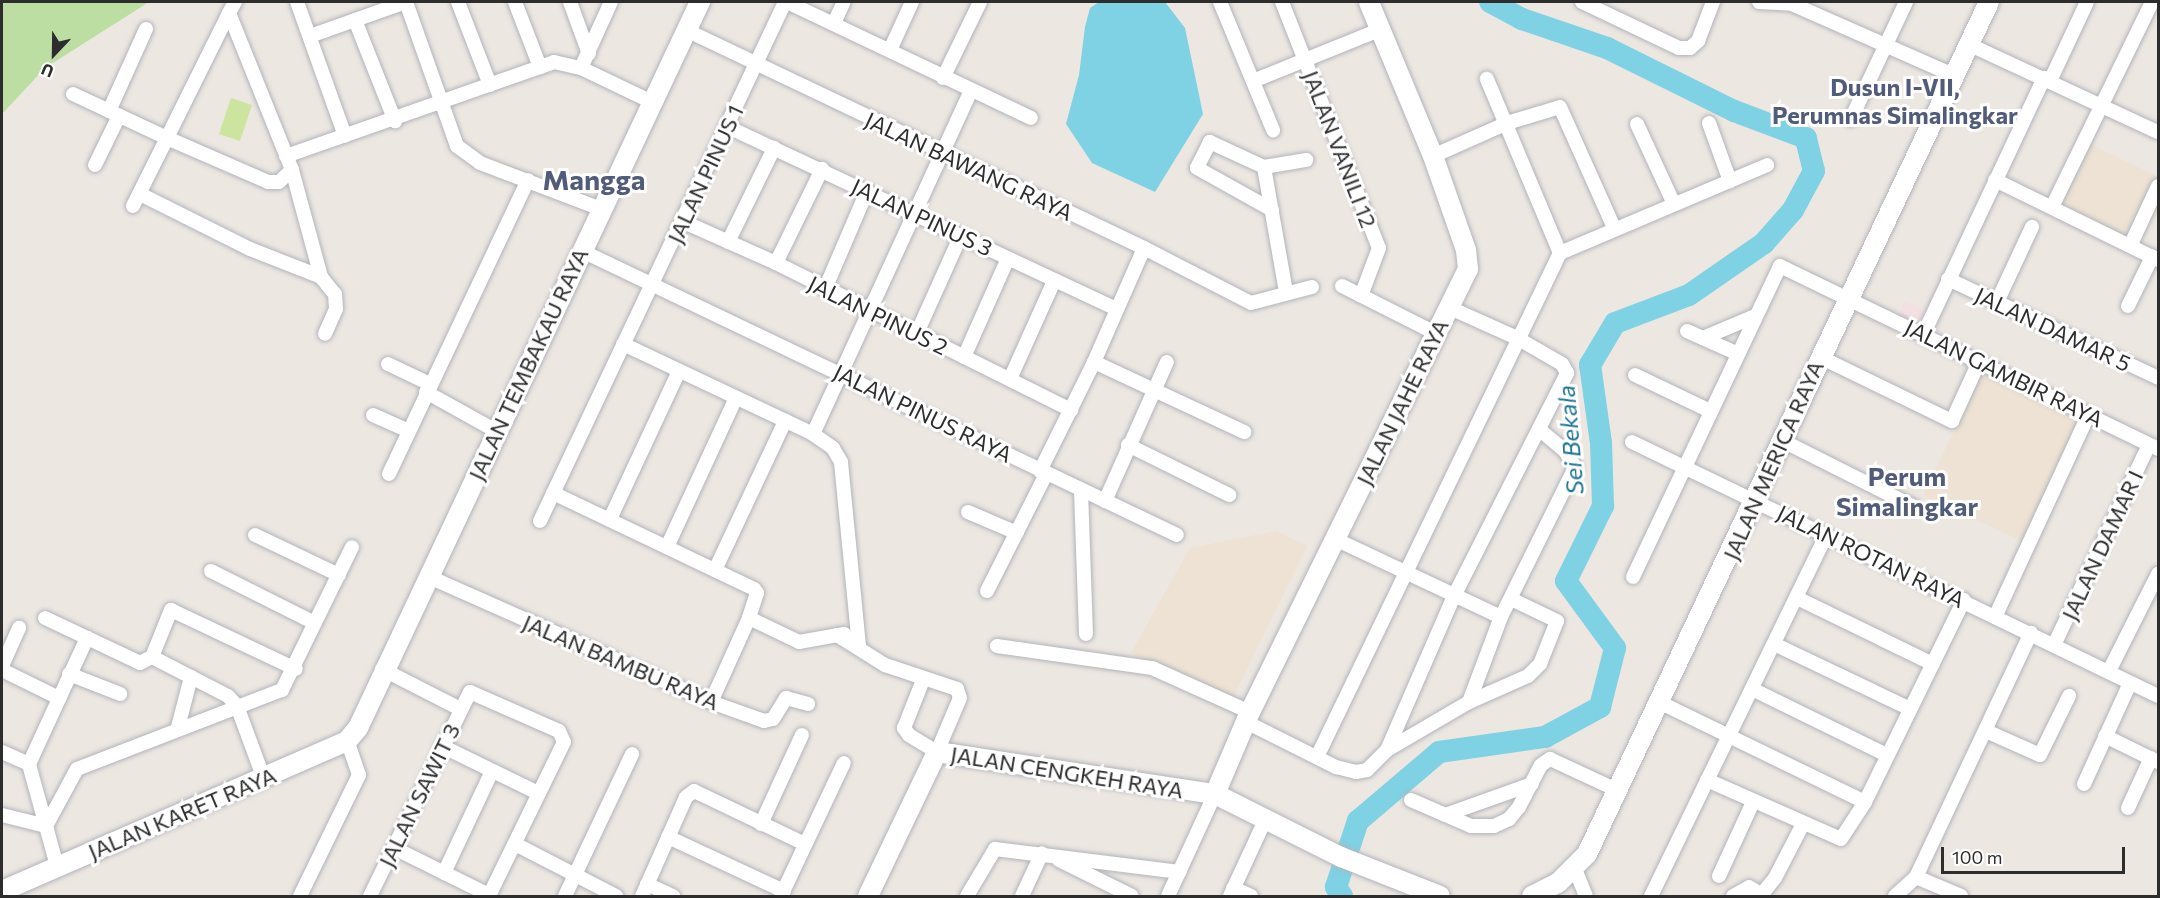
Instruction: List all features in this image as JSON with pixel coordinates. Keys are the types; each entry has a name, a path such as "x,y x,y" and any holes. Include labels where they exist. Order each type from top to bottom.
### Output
{"street":[{"path":"297,2 345,136"},
{"path":"310,36 406,2 457,146 480,163 601,209"},
{"path":"458,2 490,85"},
{"path":"515,2 540,67"},
{"path":"570,2 589,54"},
{"path":"582,68 611,2"},
{"name":"JALAN TEMBAKAU RAYA","path":"353,735 382,669 700,2"},
{"path":"786,2 890,50 970,92 1031,118"},
{"name":"JALAN PINUS 1","path":"540,521 652,283 684,222 786,2"},
{"path":"834,23 844,2"},
{"path":"890,50 912,2"},
{"path":"943,78 980,2"},
{"path":"1220,2 1273,130"},
{"name":"JALAN VANILI 12","path":"1282,2 1379,248 1361,296"},
{"name":"JALAN JAHE RAYA","path":"1215,794 1248,717 1468,269 1466,250 1433,156 1369,2"},
{"path":"1582,2 1679,48 1690,48 1698,41 1713,2"},
{"path":"1759,2 1793,3 1953,75"},
{"path":"1851,119 1906,2"},
{"name":"JALAN MERICA RAYA","path":"1532,897 1575,869 1619,792 1756,500 1820,357 1850,299 1989,2"},
{"path":"1924,333 1995,180 2087,2"},
{"path":"2052,207 2152,2"},
{"path":"232,7 137,200 321,277"},
{"path":"232,7 292,170 321,277 335,294 336,309 325,334"},
{"path":"355,20 395,121"},
{"path":"95,165 146,29"},
{"name":"JALAN BAWANG RAYA","path":"686,30 755,65 1144,248 1251,303 1286,292"},
{"path":"1253,81 1380,30"},
{"path":"1968,44 2158,132"},
{"path":"286,156 395,121 540,67 564,62 582,68 652,102"},
{"path":"1487,79 1560,253"},
{"path":"813,434 944,154 970,92"},
{"path":"73,94 268,182 279,182 292,170"},
{"path":"1433,156 1507,123 1560,107 1614,228"},
{"path":"1709,123 1730,181"},
{"path":"1637,124 1674,204"},
{"name":"JALAN PINUS 3","path":"728,127 822,169 914,215 1116,309"},
{"path":"1272,210 1197,168 1210,142 1264,167 1306,160"},
{"path":"728,242 774,148"},
{"path":"1317,757 1517,338 1560,253 1614,228 1767,165"},
{"path":"1264,167 1286,292 1312,287"},
{"path":"776,263 822,169"},
{"path":"390,474 428,388 528,180"},
{"path":"1995,180 2131,244 2155,259 2128,306"},
{"path":"2131,244 2158,186"},
{"path":"825,289 867,191"},
{"name":"JALAN PINUS 2","path":"684,222 776,263 1071,410"},
{"path":"1997,302 2032,227"},
{"path":"917,333 961,235"},
{"name":"JALAN PINUS RAYA","path":"582,251 841,373 1043,473 1144,248"},
{"path":"964,357 1008,258"},
{"name":"JALAN GAMBIR RAYA","path":"1753,317 1776,270 1780,266 1789,267 2154,447"},
{"name":"JALAN DAMAR 5","path":"1948,279 2158,378"},
{"path":"1010,379 1054,281"},
{"path":"1342,286 1435,333"},
{"path":"1387,750 1454,596 1539,429 1567,368 1517,338 1448,307"},
{"path":"1703,338 1753,317"},
{"path":"1633,577 1753,317"},
{"path":"1687,330 1736,353"},
{"path":"623,344 813,434 833,448 841,462 859,646"},
{"path":"1820,357 1952,422 1979,362"},
{"path":"1094,362 1154,392 1244,432"},
{"path":"1105,501 1128,445 1167,362"},
{"path":"388,364 496,431"},
{"path":"610,519 679,371"},
{"path":"1635,375 1710,411"},
{"path":"667,547 736,398"},
{"path":"1995,616 2089,414"},
{"path":"373,415 408,432"},
{"path":"715,570 785,422"},
{"path":"1468,702 1502,617 1575,467 1565,451 1539,429"},
{"path":"1783,441 1914,507"},
{"name":"JALAN ROTAN RAYA","path":"1632,442 1964,600 2158,696"},
{"path":"1128,445 1229,495"},
{"name":"JALAN DAMAR I","path":"2054,645 2154,447"},
{"path":"987,591 1017,533 1043,473 1177,535"},
{"path":"1081,491 1086,634"},
{"path":"553,493 757,592 711,702"},
{"path":"968,512 1017,533"},
{"path":"1651,897 1826,535"},
{"path":"255,536 339,575"},
{"path":"1335,539 1502,617"},
{"path":"46,826 77,769 178,727 282,690 296,669 315,623 352,547"},
{"path":"210,572 315,623"},
{"path":"2109,671 2158,574"},
{"name":"JALAN BAMBU RAYA","path":"427,576 711,702 764,721 773,719 786,698 808,704"},
{"path":"1797,598 1933,663"},
{"path":"998,646 1152,668 1248,717 1317,757 1356,772 1367,770 1387,750 1468,702 1528,675 1540,664 1556,631 1556,618 1511,599"},
{"path":"1707,780 1841,839 1865,802 1964,600"},
{"path":"45,618 140,663 152,657 171,610 296,669"},
{"path":"748,618 799,642 858,631"},
{"path":"20,628 7,641 2,668 59,698"},
{"path":"1895,897 1916,877 2031,633"},
{"path":"837,635 859,646 885,665 923,680 937,679 960,693 937,752 909,735 904,728 923,680"},
{"path":"57,866 29,764 87,638"},
{"path":"1774,644 1910,709"},
{"path":"152,657 228,696 237,706 264,778"},
{"path":"382,669 460,709"},
{"path":"69,674 120,694"},
{"path":"178,727 191,677"},
{"path":"2084,784 2130,683"},
{"path":"1752,689 1887,755"},
{"name":"JALAN SAWIT 3","path":"370,897 467,694 476,693 563,737 564,742 538,793"},
{"path":"1986,731 2040,755 2068,696"},
{"path":"1661,704 1865,802"},
{"path":"300,897 359,775 353,735"},
{"name":"JALAN KARET RAYA","path":"2,891 264,778 353,735"},
{"path":"761,824 802,735"},
{"path":"2105,736 2155,760 2128,808"},
{"path":"394,848 489,896 515,844 538,793 442,746"},
{"path":"2,752 29,764"},
{"name":"JALAN CENGKEH RAYA","path":"868,897 937,752 1215,794 1349,860 1440,897"},
{"path":"565,897 632,754"},
{"path":"1411,800 1472,826 1501,823 1519,807 1541,765 1550,759 1619,792"},
{"path":"668,837 782,894 844,763"},
{"path":"444,873 492,771"},
{"path":"1444,814 1532,784"},
{"path":"673,897 645,890 686,796 694,791 805,844"},
{"path":"1168,897 1215,794"},
{"path":"1719,876 1753,802"},
{"path":"2,815 46,826"},
{"path":"1251,897 1232,892 1266,818"},
{"path":"1733,897 1749,887 1763,895 1775,878 1803,824"},
{"path":"515,844 616,897"},
{"path":"967,897 995,849 1180,872"},
{"path":"1022,897 1046,854"},
{"path":"1046,854 1132,897"},
{"path":"1575,869 1586,897"},
{"path":"1916,877 1961,897"}],"shaded area":[{"path":"2088,143 2158,177 2130,240 2058,206"},
{"path":"1905,301 1925,310 1919,324 1898,315"},
{"path":"1983,371 2082,419 2024,542 1923,495"},
{"path":"1276,531 1307,546 1232,700 1131,653 1190,548"}],"green space":[{"path":"2,2 149,2 45,68 2,114"},
{"path":"231,98 252,105 240,141 219,134"}],"water":[{"path":"1099,2 1165,2 1185,28 1203,114 1155,192 1092,163 1066,124 1079,75 1085,27 1090,8"}],"waterway":[{"name":"Sei Bekala","path":"1342,896 1336,887 1358,821 1439,752 1545,737 1600,707 1615,648 1566,581 1603,506 1601,443 1590,365 1615,323 1689,295 1764,243 1793,210 1814,171 1806,138 1734,111 1607,48 1522,19 1490,2"}],"district":[{"name":"Dusun I-VII, Perumnas Simalingkar","path":"1895,101"},
{"name":"Mangga","path":"594,179"},
{"name":"Perum Simalingkar","path":"1907,491"}]}
